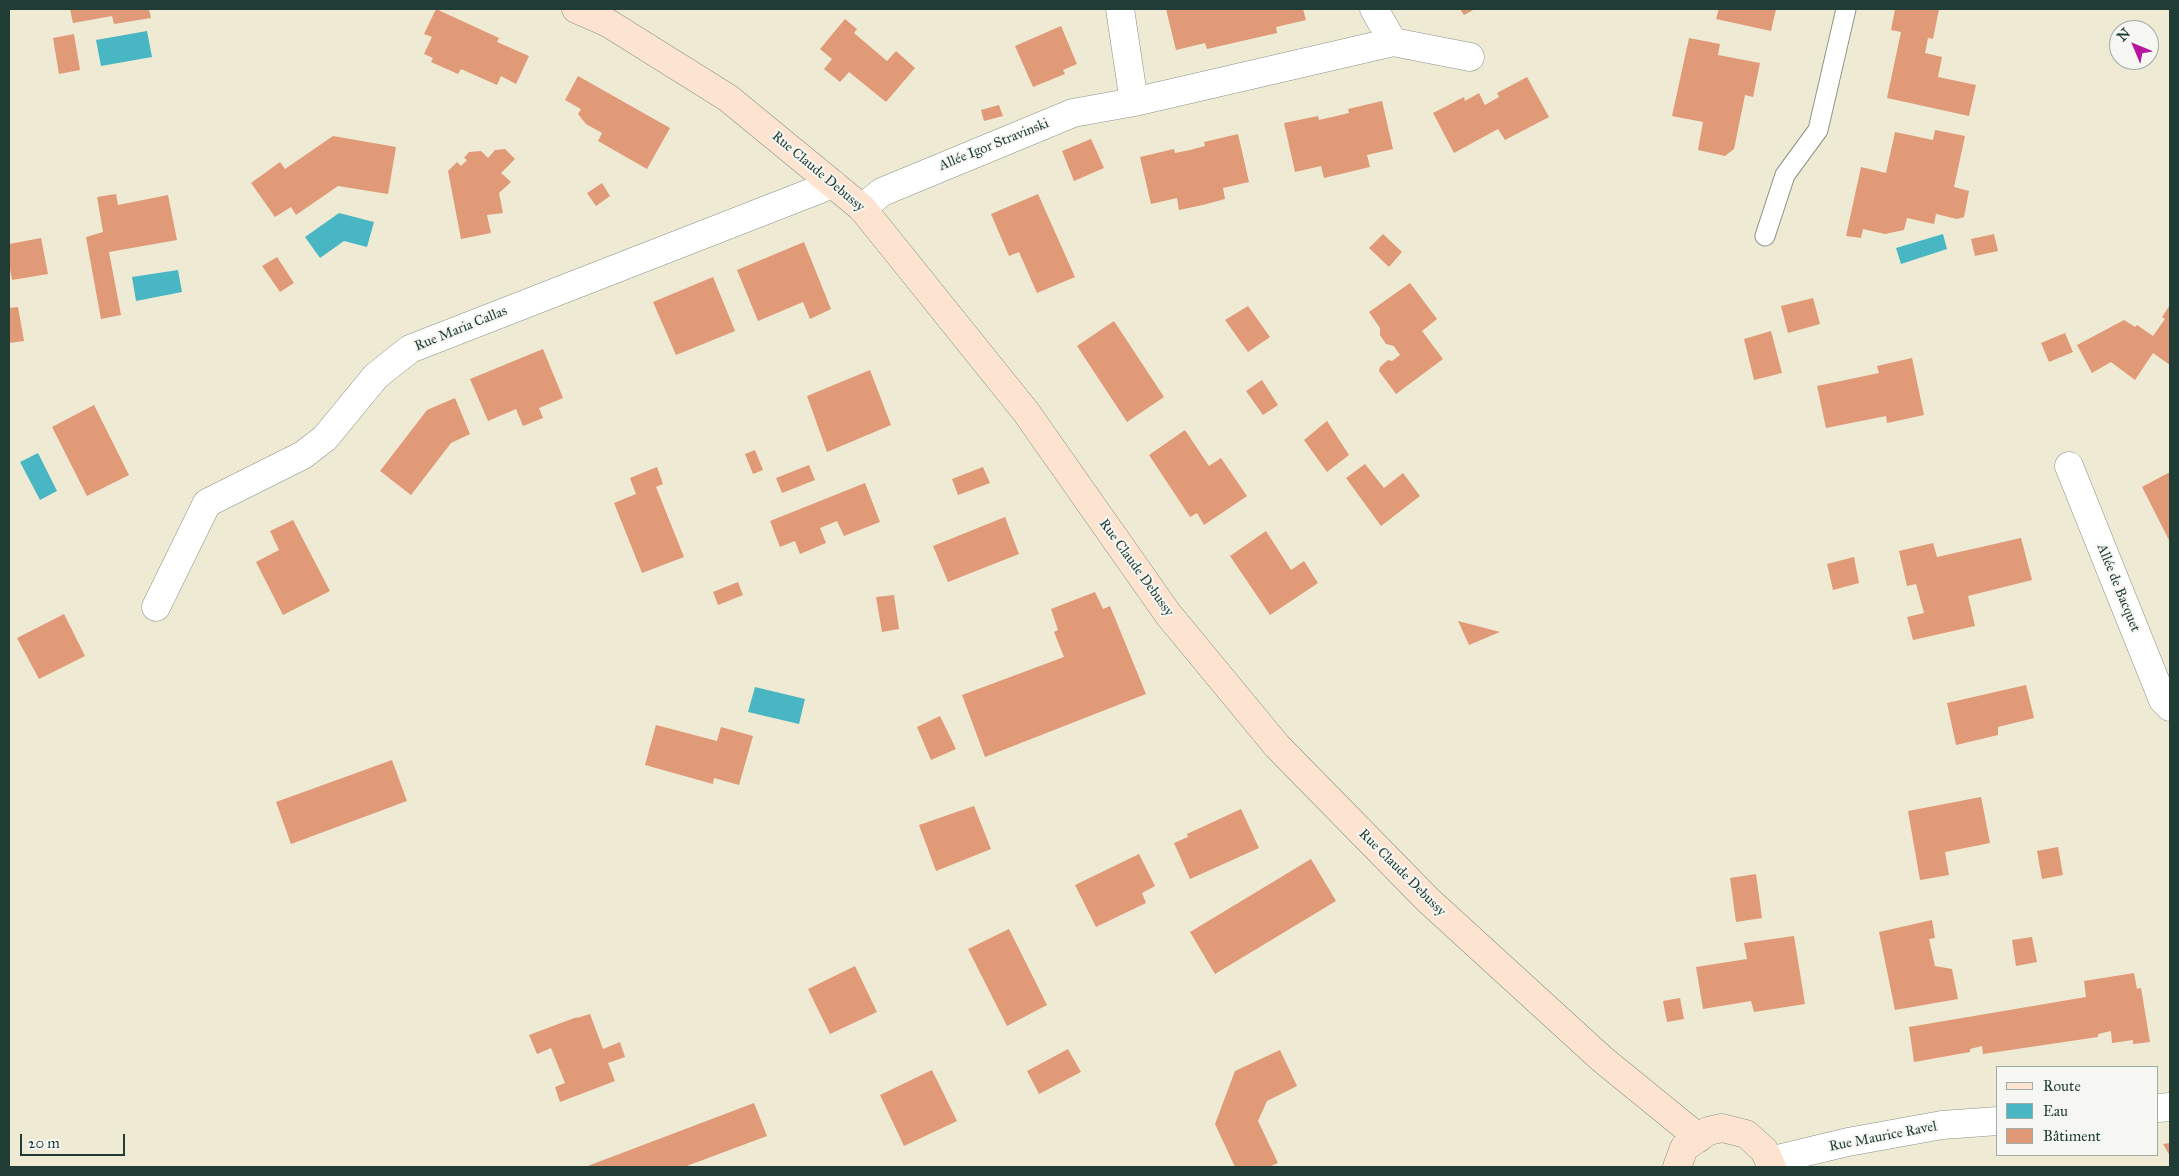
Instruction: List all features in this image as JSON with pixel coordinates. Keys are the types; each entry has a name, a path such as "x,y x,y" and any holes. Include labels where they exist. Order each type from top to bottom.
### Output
{"street":[{"name":"Rue Claude Debussy","path":"576,9 608,23 728,98 862,208 1026,412 1168,614 1277,746 1428,900 1602,1059 1698,1138"},
{"path":"1120,9 1134,102"},
{"path":"1374,9 1393,42"},
{"name":"Allée Igor Stravinski","path":"862,208 882,192 1073,113 1134,102 1393,42 1470,57"},
{"name":"Rue Maria Callas","path":"156,607 207,503 303,455 325,438 376,376 410,349 833,184"},
{"name":"Allée de Bacquet","path":"2069,466 2163,700 2170,707"},
{"name":"Rue Maurice Ravel","path":"1770,1164 1866,1138 1942,1125 1996,1121"},
{"path":"1677,1167 1684,1148 1708,1132 1722,1128 1746,1134 1764,1150 1770,1164"}],"lane":[{"path":"1765,236 1785,175 1818,130 1846,9"}],"water":[{"path":"147,31 152,57 101,66 96,40"},
{"path":"339,213 374,222 367,247 344,241 320,258 305,237"},
{"path":"1943,234 1947,249 1901,264 1896,248"},
{"path":"178,270 182,292 136,301 132,277"},
{"path":"38,453 57,491 40,500 20,462"},
{"path":"755,687 805,699 799,724 748,712"}],"building":[{"path":"70,9 149,9 151,18 114,24 112,16 73,23"},
{"path":"436,9 499,38 497,42 529,56 516,84 501,76 497,85 461,69 458,74 431,62 433,58 424,54 432,37 424,34"},
{"path":"1166,9 1303,9 1306,20 1276,27 1277,33 1207,49 1205,43 1176,50"},
{"path":"1460,9 1475,9 1464,15"},
{"path":"1719,9 1776,9 1771,31 1716,19"},
{"path":"1895,9 1939,9 1933,39 1928,38 1925,53 1942,57 1938,77 1976,85 1969,116 1887,98 1901,32 1891,30"},
{"path":"845,19 857,29 854,33 887,61 896,51 915,68 886,102 849,72 840,82 824,69 832,59 820,49"},
{"path":"1061,26 1077,64 1063,70 1065,74 1033,87 1015,46"},
{"path":"74,34 80,70 59,74 53,38"},
{"path":"1689,38 1720,44 1718,55 1760,63 1753,97 1745,95 1734,149 1725,156 1698,150 1703,122 1672,116"},
{"path":"578,76 670,128 647,169 598,141 602,133 586,124 578,114 581,109 565,100"},
{"path":"1527,77 1549,117 1505,140 1498,129 1454,153 1433,113 1464,97 1465,101 1479,93 1485,105 1499,97 1497,93"},
{"path":"1382,101 1393,149 1367,155 1370,167 1324,178 1321,166 1295,172 1284,123 1318,116 1319,120 1349,113 1348,109"},
{"path":"999,105 1003,116 984,121 981,110"},
{"path":"1935,130 1965,136 1954,187 1969,191 1964,217 1957,219 1936,214 1934,224 1907,218 1904,230 1885,234 1863,229 1861,238 1846,236 1861,167 1886,173 1895,132 1933,140"},
{"path":"1238,134 1249,182 1223,188 1225,199 1203,205 1179,210 1177,198 1151,204 1140,157 1174,149 1175,153 1190,150 1205,146 1204,142"},
{"path":"333,136 396,147 388,194 338,186 296,215 291,207 275,217 251,183 280,162 285,169"},
{"path":"1091,139 1104,168 1074,181 1062,151"},
{"path":"505,149 515,159 501,173 511,182 499,193 503,213 487,215 491,233 461,239 448,171 457,162 461,166 467,160 464,158 469,152 481,151 488,158 495,150"},
{"path":"602,183 610,196 596,206 587,193"},
{"path":"116,194 118,205 168,195 177,240 109,252 121,315 101,319 86,237 103,232 97,197"},
{"path":"1038,194 1075,277 1037,293 1019,252 1009,256 991,214"},
{"path":"1383,234 1402,252 1389,267 1369,248"},
{"path":"1994,234 1998,251 1975,256 1971,239"},
{"path":"41,238 48,274 12,280 9,264 9,244"},
{"path":"804,242 831,309 810,319 803,302 758,321 737,270"},
{"path":"277,257 294,283 280,292 262,266"},
{"path":"713,277 735,331 676,355 653,302"},
{"path":"1410,283 1437,319 1422,331 1443,359 1396,394 1379,371 1380,367 1388,360 1392,361 1400,355 1394,346 1386,344 1380,335 1380,328 1369,312"},
{"path":"1813,298 1820,324 1788,333 1781,306"},
{"path":"2170,305 2170,365 2153,353 2135,380 2111,362 2092,373 2077,345 2124,320 2135,327 2137,325 2153,336 2165,319 2162,317"},
{"path":"1248,306 1270,337 1248,352 1225,320"},
{"path":"18,307 24,341 9,343 9,308"},
{"path":"1114,321 1164,397 1127,422 1077,346"},
{"path":"1771,331 1782,373 1754,380 1744,339"},
{"path":"2065,333 2073,352 2049,362 2041,343"},
{"path":"543,349 563,398 539,408 543,418 523,426 516,409 488,421 470,379"},
{"path":"1912,358 1924,415 1887,423 1886,416 1826,428 1817,386 1879,373 1877,366"},
{"path":"870,370 891,425 827,452 807,396"},
{"path":"1262,380 1278,405 1263,415 1246,391"},
{"path":"455,398 470,434 451,443 411,495 380,471 427,410"},
{"path":"94,405 129,475 87,496 52,427"},
{"path":"1327,421 1349,455 1327,472 1304,440"},
{"path":"1185,430 1209,466 1221,458 1247,496 1204,525 1197,513 1190,517 1149,455"},
{"path":"755,450 763,470 753,474 745,454"},
{"path":"1365,464 1384,488 1403,473 1420,496 1381,526 1346,478"},
{"path":"809,465 815,480 782,493 776,478"},
{"path":"657,467 663,484 656,487 684,557 642,573 614,503 636,494 630,478"},
{"path":"983,467 990,483 958,495 952,479"},
{"path":"2170,472 2170,542 2142,487"},
{"path":"865,483 880,522 844,536 837,521 820,528 826,543 800,554 795,541 780,547 770,521"},
{"path":"1005,517 1019,554 948,582 933,546"},
{"path":"293,520 330,591 283,615 256,562 279,550 270,531"},
{"path":"1266,531 1291,570 1304,561 1318,583 1270,615 1230,556"},
{"path":"2021,538 2032,580 1968,596 1975,626 1913,640 1907,617 1924,613 1916,584 1907,586 1899,551 1933,543 1937,557"},
{"path":"1854,557 1859,583 1833,590 1827,564"},
{"path":"738,582 743,595 718,605 713,592"},
{"path":"1095,592 1103,609 1110,606 1146,694 985,757 962,695 1064,657 1054,632 1058,630 1051,609"},
{"path":"894,595 899,629 882,632 876,597"},
{"path":"64,614 85,656 39,679 17,638"},
{"path":"1458,621 1500,632 1469,645"},
{"path":"2026,685 2034,718 1998,727 1998,735 1956,745 1947,703"},
{"path":"940,716 956,749 931,760 917,727"},
{"path":"656,725 717,741 721,727 753,736 739,785 714,778 713,784 645,765"},
{"path":"392,760 407,801 291,844 276,802"},
{"path":"1981,797 1990,843 1945,852 1949,875 1920,880 1908,811"},
{"path":"974,806 991,849 936,871 919,825"},
{"path":"1241,809 1259,848 1190,879 1174,843 1188,837 1187,834"},
{"path":"2058,847 2063,875 2042,879 2037,851"},
{"path":"1139,854 1155,886 1142,893 1146,903 1096,927 1075,885"},
{"path":"1311,859 1336,901 1215,974 1190,932"},
{"path":"1756,874 1762,918 1736,922 1730,878"},
{"path":"1932,920 1935,938 1929,939 1935,966 1952,969 1958,999 1895,1010 1879,932"},
{"path":"1009,929 1047,1005 1007,1026 968,949"},
{"path":"1794,936 1805,1004 1754,1012 1751,1001 1703,1009 1696,967 1747,959 1744,943"},
{"path":"2032,937 2037,962 2016,966 2012,940"},
{"path":"855,966 877,1012 830,1034 808,989"},
{"path":"2134,973 2137,989 2141,988 2150,1042 2133,1044 2133,1040 2112,1043 2111,1031 2098,1034 2098,1037 1983,1054 1982,1046 1970,1049 1970,1052 1914,1062 1909,1027 2086,997 2084,981"},
{"path":"1680,998 1684,1019 1667,1022 1663,1001"},
{"path":"590,1014 603,1049 620,1042 625,1057 608,1063 615,1081 560,1102 555,1087 565,1083 551,1048 537,1054 529,1035"},
{"path":"1068,1049 1081,1072 1039,1094 1027,1071"},
{"path":"1280,1050 1297,1086 1267,1101 1258,1121 1278,1163 1269,1167 1235,1167 1215,1124 1235,1071"},
{"path":"932,1070 957,1121 904,1146 880,1095"},
{"path":"754,1103 767,1136 684,1167 585,1167"},
{"path":"2170,1143 2170,1156 2163,1144"}]}
